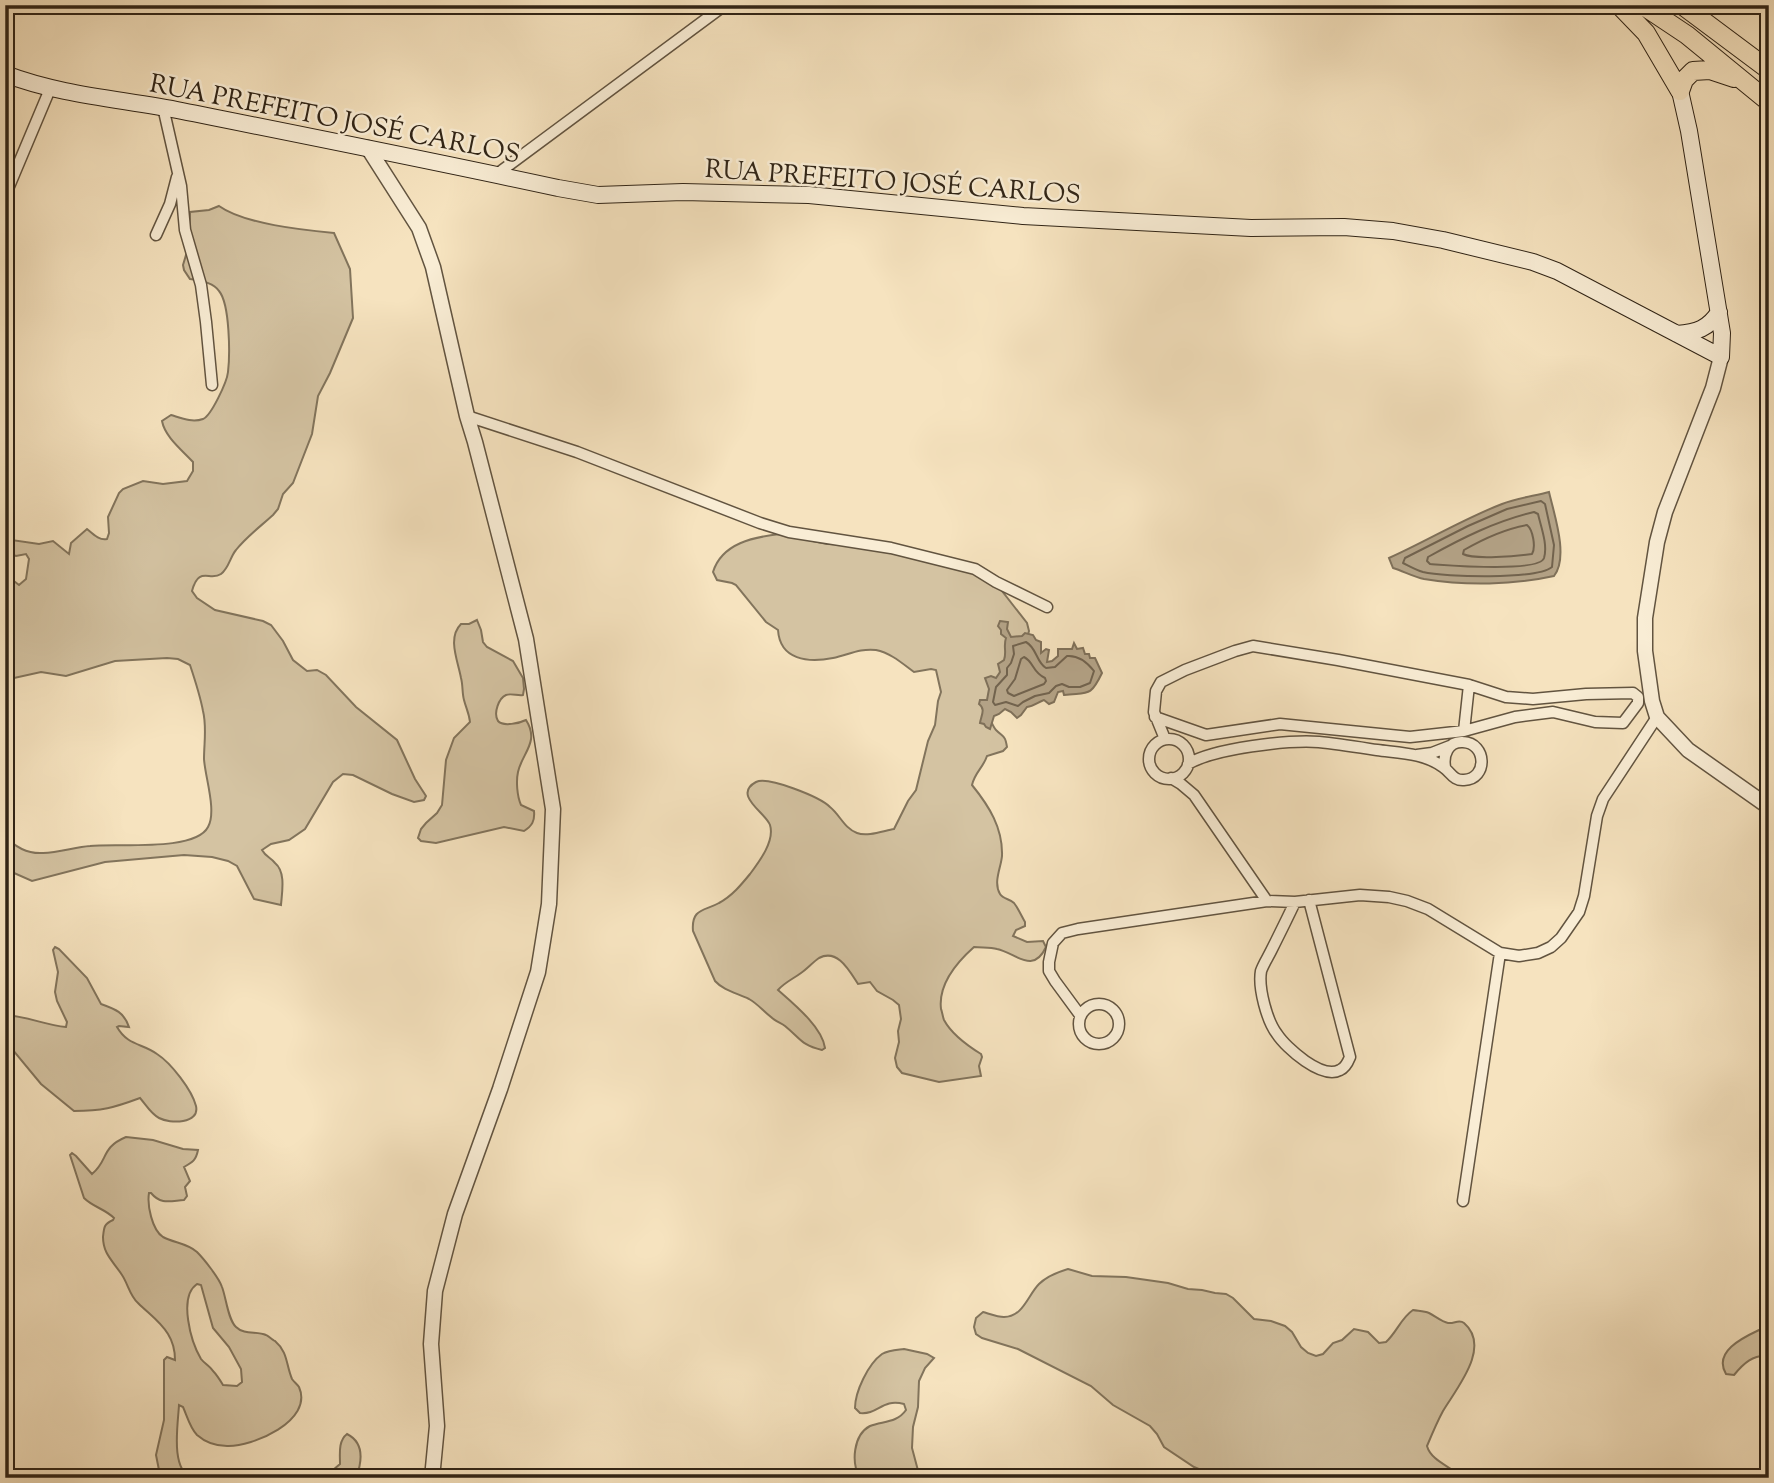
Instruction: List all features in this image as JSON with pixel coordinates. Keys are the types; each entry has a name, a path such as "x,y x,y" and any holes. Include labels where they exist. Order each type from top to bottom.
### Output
{"main road":[{"path":"1619,5 1646,33 1680,90 1719,312 1722,332 1721,357"},
{"path":"1642,5 1687,35 1769,102"},
{"path":"1682,5 1769,70"},
{"path":"1680,90 1688,75 1710,70 1749,85"},
{"name":"RUA PREFEITO JOSÉ CARLOS","path":"5,74 50,89 163,107 598,195 683,192 808,195 1023,216 1251,228 1344,227 1392,231 1455,243 1545,266 1721,357"},
{"path":"1677,334 1690,333 1708,326 1719,312"}],"street":[{"path":"497,174 711,9 725,5"},
{"path":"5,196 50,89"},
{"path":"163,107 178,170 185,230 203,297 212,385"},
{"path":"368,148 419,228 433,267 467,416 526,639 552,809 549,904 538,972 500,1090 455,1214 435,1291 431,1344 437,1426 432,1478"},
{"path":"156,236 176,187 178,170"},
{"path":"1721,357 1713,388 1665,512 1657,542 1645,618 1645,651 1657,717 1688,750 1769,807"},
{"path":"467,416 577,452 789,532 891,548 975,569 1047,607"},
{"path":"1156,717 1206,735 1280,724 1410,737 1464,731 1515,717 1553,712 1595,723 1623,723 1638,703 1638,697 1633,692 1533,699 1506,697 1469,685 1253,646 1161,682 1156,691 1154,712 1156,717 1165,739"},
{"path":"1464,731 1469,685"},
{"path":"1080,1015 1049,971 1053,943 1062,933 1267,901 1295,902 1360,895 1389,897 1428,909 1500,953 1519,956 1538,953 1551,947 1561,938 1579,912 1597,816 1603,799 1657,717"},
{"path":"1194,795 1185,747 1176,740 1165,739 1153,747 1149,759 1154,771 1171,778 1194,795 1267,901"},
{"path":"1417,755 1465,741 1478,748 1481,754 1481,768 1477,774 1463,780 1455,779 1449,774 1444,760 1450,746"},
{"path":"1171,778 1202,757 1215,753 1276,744 1317,742 1417,755 1445,767"},
{"path":"1185,747 1215,753"},
{"path":"1295,902 1261,971 1265,1007 1277,1034 1289,1048 1320,1069 1331,1072 1341,1070 1350,1057 1308,900"},
{"path":"1463,1201 1500,953"},
{"path":"1062,990 1078,999 1110,1006 1117,1015 1118,1030 1112,1039 1102,1044 1087,1040 1080,1031 1080,1015 1094,1004"}],"shaded area":[{"path":"219,206 258,222 334,233 350,269 353,318 318,396 312,434 293,483 283,494 278,509 240,545 224,572 217,576 201,576 192,591 197,598 215,610 271,625 293,660 307,671 317,670 326,675 356,707 397,740 426,796 424,800 414,802 353,775 343,774 333,782 305,829 289,840 271,844 262,850 281,872 281,905 254,899 237,866 212,857 184,855 105,862 32,881 5,869 5,836 22,849 37,853 90,846 172,843 200,835 208,827 211,803 204,759 204,717 190,665 178,659 167,658 115,661 66,676 41,672 5,680 5,574 19,585 26,579 29,559 26,554 11,554 12,540 39,544 53,541 69,554 71,543 87,529 99,538 107,539 108,517 123,489 143,481 163,484 187,481 193,471 193,462 170,438 162,421 171,415 191,420 206,417 227,377 228,330 223,298 213,286 190,279 183,265 189,245 190,212"},
{"path":"780,534 827,544 869,545 991,577 1027,623 1027,638 988,716 995,729 1005,738 1007,747 987,756 972,785 989,809 1000,836 1002,856 998,889 1001,896 1014,903 1025,922 1025,926 1016,930 1013,936 1027,942 1043,941 1046,947 1036,960 1030,961 997,949 974,947 955,967 945,983 941,1000 944,1019 955,1034 981,1054 981,1076 939,1082 902,1073 895,1058 901,1019 899,1005 877,991 870,982 858,984 843,963 832,956 819,958 778,990 813,1024 825,1048 822,1050 810,1046 752,1001 727,990 715,981 693,931 697,914 724,900 736,890 758,864 768,844 770,825 752,804 748,793 750,787 762,781 805,793 830,807 857,833 870,834 894,829 916,790 928,741 935,725 941,692 936,670 914,672 892,656 876,650 814,660 797,657 784,648 778,630 766,622 736,585 717,580 713,572 717,562 731,548 760,537"},
{"path":"477,620 483,642 513,661 523,678 523,695 508,694 503,697 496,714 500,723 512,724 526,720 530,728 531,741 520,765 517,784 521,805 534,811 533,820 524,831 504,827 436,843 421,841 418,838 421,829 442,805 446,760 454,738 470,722 454,643 461,624"},
{"path":"55,947 87,978 101,1004 122,1014 129,1027 117,1027 121,1033 163,1058 174,1070 194,1100 196,1112 193,1116 177,1122 164,1120 154,1114 140,1098 107,1108 74,1111 41,1084 5,1043 5,1015 66,1027 67,1022 55,992 58,972 53,950"},
{"path":"126,1137 153,1140 183,1149 198,1150 194,1160 184,1167 190,1181 185,1187 187,1196 184,1200 162,1201 149,1193 153,1223 163,1237 189,1247 200,1255 220,1283 233,1324 243,1331 267,1335 275,1341 285,1354 292,1379 299,1387 301,1399 298,1411 289,1421 265,1437 238,1445 207,1442 192,1429 183,1407 179,1405 178,1456 185,1473 192,1478 164,1478 156,1455 164,1420 164,1360 167,1357 175,1360 172,1343 161,1325 135,1300 107,1253 103,1243 104,1231 106,1224 114,1218 84,1198 70,1155 72,1153 76,1156 92,1174 108,1150","holes":["197,1284 201,1285 213,1328 229,1347 241,1369 242,1382 237,1386 223,1385 201,1359 193,1342 188,1320 188,1299 191,1290"]},
{"path":"1068,1269 1092,1276 1126,1277 1226,1294 1254,1319 1285,1326 1301,1347 1316,1356 1323,1354 1333,1343 1342,1340 1354,1329 1368,1332 1379,1343 1386,1342 1413,1310 1429,1313 1448,1323 1464,1323 1472,1333 1473,1356 1427,1446 1437,1460 1463,1478 1231,1478 1228,1475 1213,1475 1194,1467 1164,1447 1150,1426 1113,1405 1091,1386 1018,1349 976,1334 976,1318 983,1312 1011,1316 1021,1309 1042,1281"},
{"path":"1759,1330 1769,1340 1769,1356 1753,1358 1734,1375 1726,1374 1723,1359 1726,1353 1738,1342"},
{"path":"904,1349 934,1358 919,1381 918,1407 913,1427 912,1448 920,1478 860,1478 855,1465 855,1450 864,1430 894,1419 906,1410 904,1404 890,1403 871,1412 860,1413 855,1408 860,1387 867,1371 882,1354"},
{"path":"347,1434 357,1442 359,1448 361,1459 356,1478 294,1478 317,1469 333,1470 340,1464 341,1444"}],"water":[{"path":"1549,492 1560,547 1558,568 1554,576 1506,583 1473,584 1424,579 1393,568 1389,558 1459,523 1508,502"},
{"path":"1000,621 1008,622 1007,629 1011,637 1025,633 1033,635 1041,642 1041,653 1049,650 1047,662 1058,656 1058,649 1072,649 1074,643 1077,649 1083,648 1085,654 1095,658 1102,673 1094,687 1083,693 1064,695 1063,691 1058,692 1054,702 1049,704 1044,700 1027,707 1017,718 1005,709 994,716 990,729 980,723 983,710 979,704 980,700 987,700 989,689 985,678 996,678 1000,672 998,664 1005,657 1006,638 998,626"}]}
